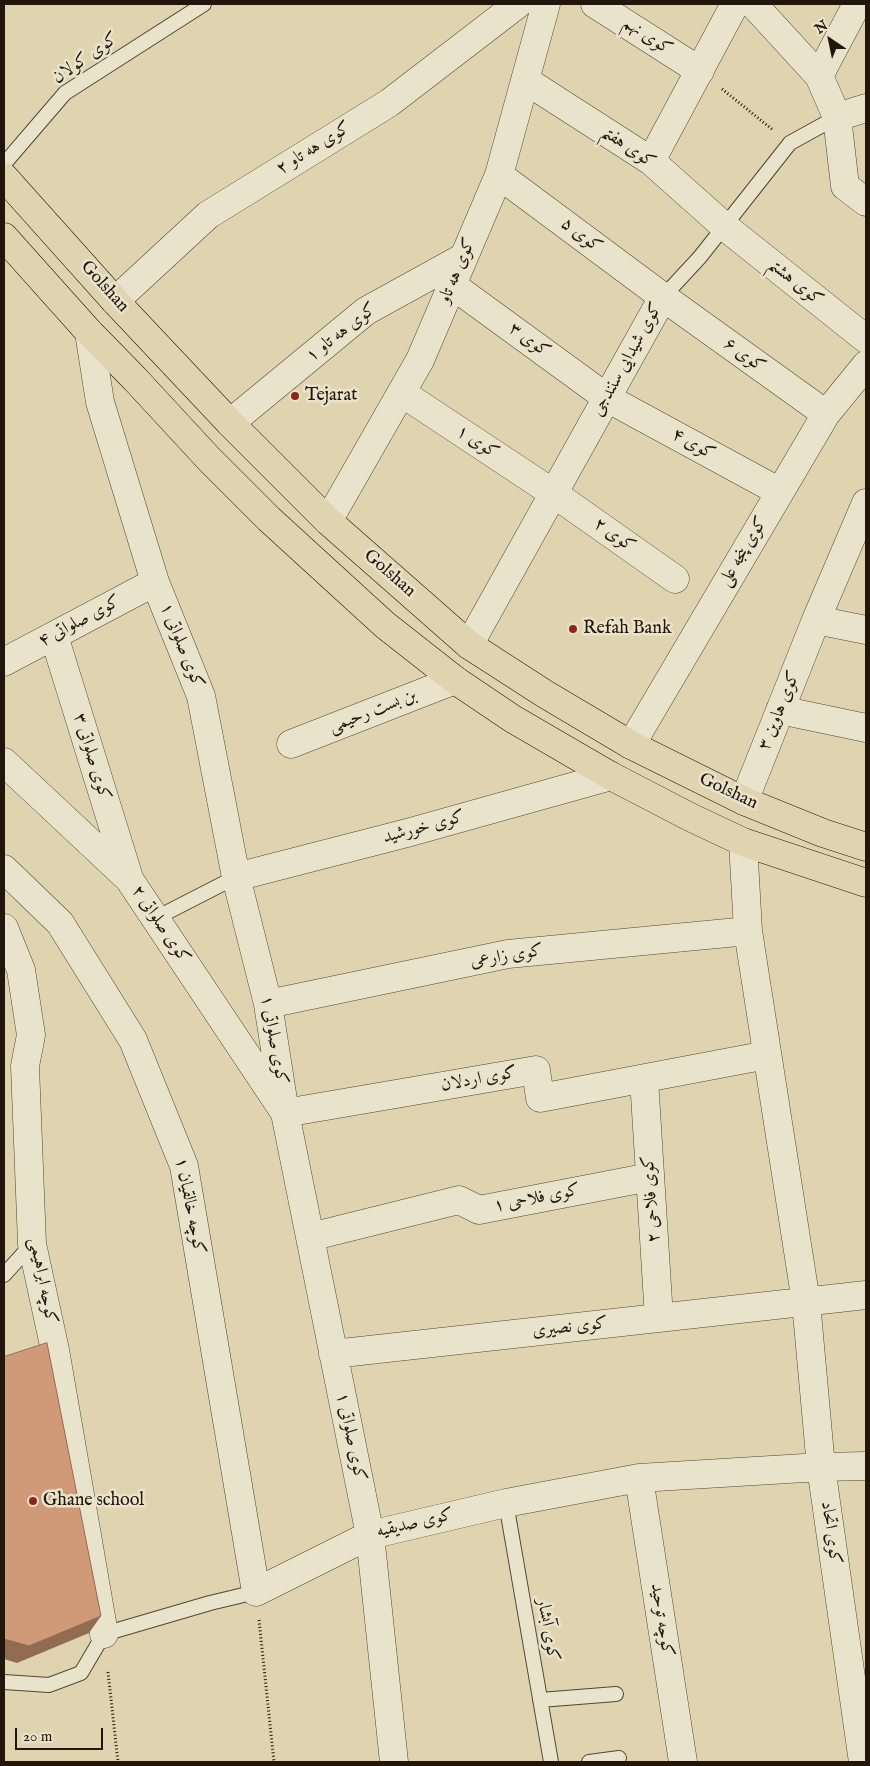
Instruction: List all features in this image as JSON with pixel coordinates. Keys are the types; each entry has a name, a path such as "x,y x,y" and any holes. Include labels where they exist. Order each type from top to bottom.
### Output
{"main road":[{"name":"Golshan","path":"4,177 115,301 230,423 328,521 469,645 545,694 631,745 744,801 823,833 866,847"},
{"path":"4,237 89,332 209,459 269,519 385,625 455,680 513,719 611,776 690,817 743,842 866,883"}],"street":[{"name":"کوی هه تاو ۲","path":"115,301 208,215 389,102 518,4"},
{"name":"کوی هه تاو","path":"328,521 420,360 499,175 546,4"},
{"name":"کوی نهم","path":"595,4 700,71"},
{"path":"651,161 735,4"},
{"path":"754,4 819,76 837,117 845,186 866,202"},
{"path":"819,76 858,4"},
{"name":"کوی هفتم","path":"524,80 651,161 724,226"},
{"path":"837,117 866,108"},
{"name":"کوی ۵","path":"499,175 663,297"},
{"name":"کوی هشتم","path":"724,226 866,339"},
{"name":"کوی هه تاو ۱","path":"230,423 366,311 464,257"},
{"name":"کوی ۳","path":"452,285 607,398"},
{"name":"کوی شیدایی سنندجی","path":"469,645 663,297"},
{"name":"کوی ۶","path":"663,297 826,414"},
{"name":"کوی صلواتی ۱","path":"89,332 100,402 155,582 201,696 236,877 268,1004 285,1113 370,1535 394,1762"},
{"name":"کوی پنجه علی","path":"631,745 826,414 866,365"},
{"name":"کوی ۱","path":"402,393 553,493"},
{"name":"کوی ۴","path":"607,398 780,492"},
{"name":"کوی ۲","path":"553,493 674,579"},
{"name":"کوی هاوین ۳","path":"744,801 816,620 866,503"},
{"name":"کوی صلواتی ۴","path":"4,662 155,582"},
{"path":"816,620 866,630"},
{"name":"کوی صلواتی ۳","path":"54,636 129,879"},
{"name":"بن بست رحیمی","path":"291,744 455,680"},
{"path":"780,710 866,728"},
{"name":"کوی صلواتی ۲","path":"4,762 129,879 285,1113"},
{"name":"کوی خورشید","path":"236,877 407,833 611,776"},
{"name":"کوی اتحاد","path":"743,842 748,931 806,1302 821,1467 856,1650 863,1762"},
{"name":"کوچه خالقیان ۱","path":"4,869 60,922 133,1040 184,1166 256,1592"},
{"name":"کوچه ابراهیمی","path":"4,928 21,970 31,1035 25,1066 32,1244 55,1350 104,1634"},
{"name":"کوی زارعی","path":"268,1004 508,954 748,931"},
{"name":"کوی اردلان","path":"285,1113 536,1070 540,1098 767,1055"},
{"name":"کوی فلاحی ۲","path":"644,1079 659,1318"},
{"name":"کوی فلاحی ۱","path":"310,1237 459,1200 479,1210 650,1178"},
{"name":"کوی نصیری","path":"333,1354 866,1295"},
{"name":"کوی صدیقیه","path":"256,1592 370,1535 506,1503 640,1478 866,1466"},
{"name":"کوچه توحید","path":"640,1478 683,1762"}],"lane":[{"name":"کوی کولان","path":"4,164 65,93 204,4"},
{"name":"کوی شیدایی سنندجی","path":"663,297 700,257 790,143 837,117"},
{"path":"156,918 236,877"},
{"path":"4,1275 32,1244"},
{"name":"کوی آبشار","path":"506,1503 551,1762"},
{"name":"کوی صدیقیه","path":"104,1634 210,1603 256,1592"},
{"path":"4,1682 49,1685 81,1673 104,1634"},
{"path":"540,1700 616,1694"},
{"path":"588,1762 619,1758"}],"path":[{"path":"256,1592 274,1762"},
{"path":"104,1634 118,1762"}],"building":[{"name":"Ghane school","path":"47,1343 101,1616 29,1646 4,1639 4,1357"}],"place":[{"name":"Tejarat","path":"295,396"},
{"name":"Refah Bank","path":"573,629"},
{"name":"Ghane school","path":"33,1501"}]}
